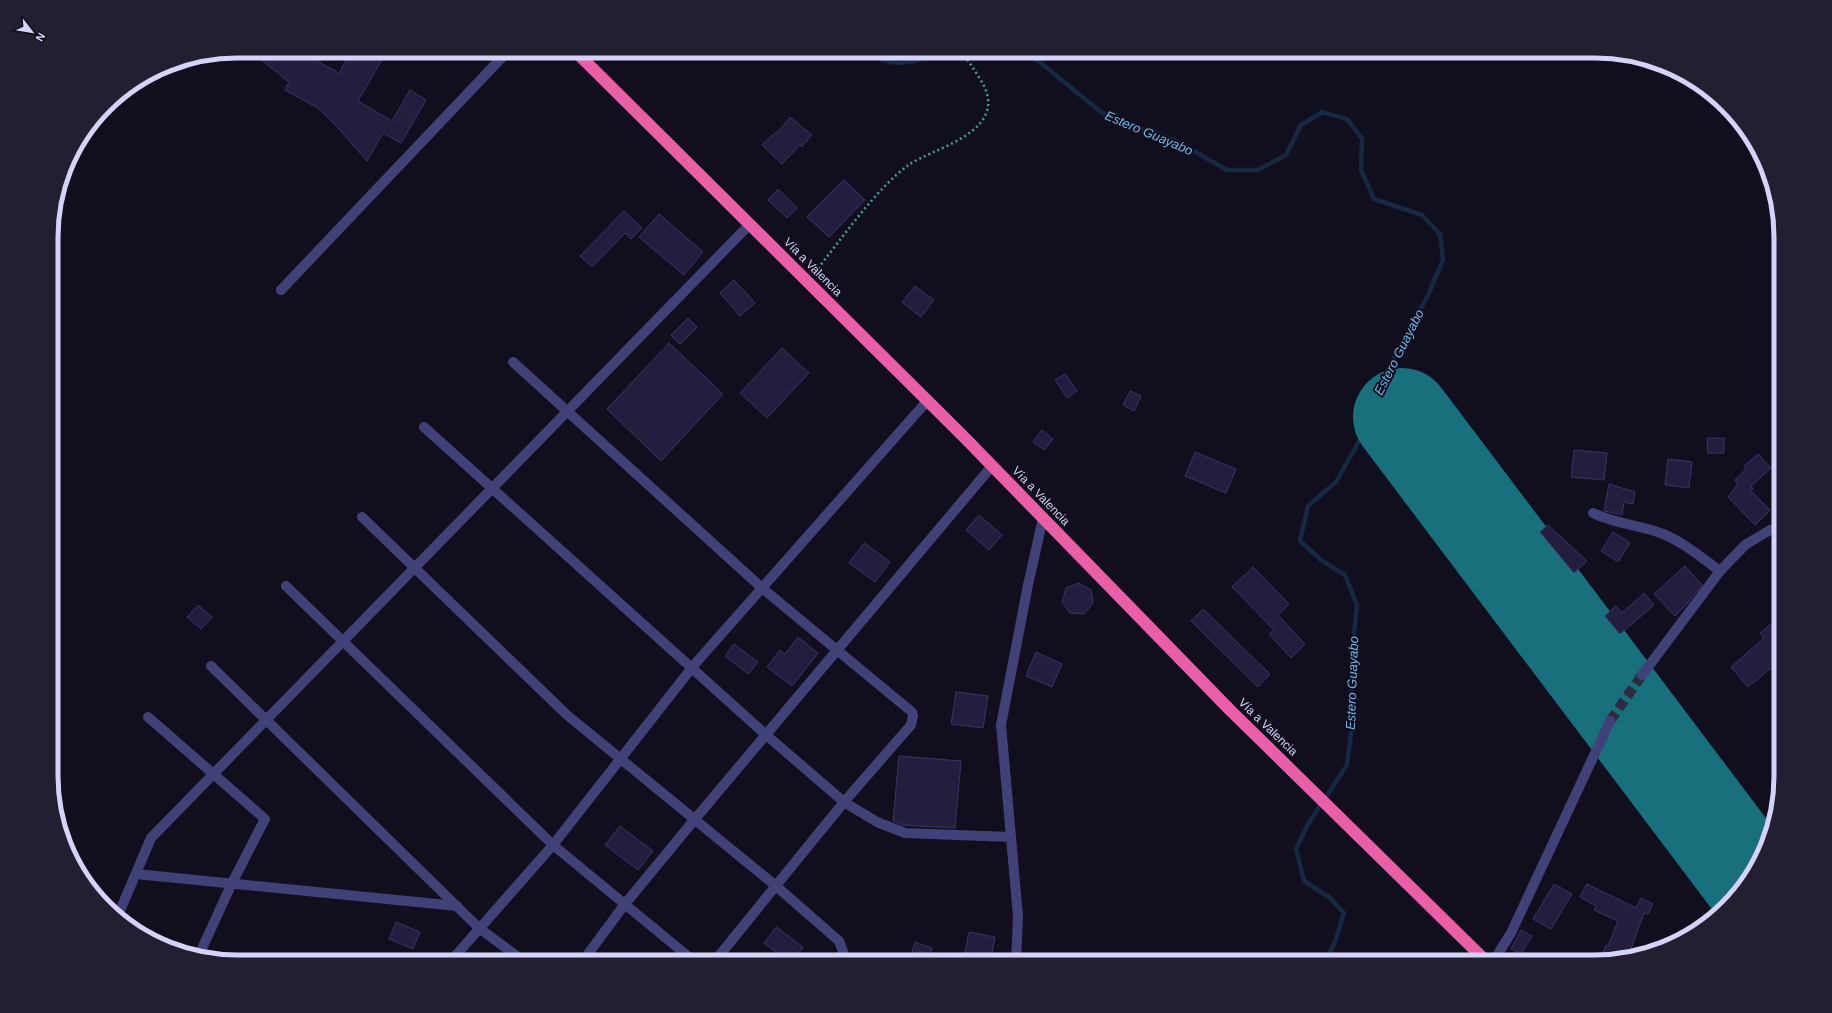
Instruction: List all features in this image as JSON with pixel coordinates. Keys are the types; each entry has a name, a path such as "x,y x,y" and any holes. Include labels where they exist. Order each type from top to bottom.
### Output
{"highway":[{"name":"Vía a Valencia","path":"582,58 928,400 1230,710 1330,806 1480,955"}],"street":[{"path":"280,290 501,58"},
{"path":"120,911 151,838 750,224"},
{"path":"513,362 762,588 912,712 914,716 912,725 844,802 720,955"},
{"path":"456,955 553,845 692,668 928,400"},
{"path":"424,427 765,734 844,802 877,822 905,833 1011,837"},
{"path":"587,955 625,904 765,734 992,466"},
{"path":"1593,513 1606,520 1635,525 1664,534 1720,571"},
{"path":"362,517 567,715 696,818 776,886 839,941 844,955"},
{"path":"1016,955 1018,916 1001,725 1028,585 1043,518"},
{"path":"1642,676 1720,571 1745,546 1770,530 1774,530"},
{"path":"286,586 553,845 687,955"},
{"path":"211,666 479,928 516,955"},
{"path":"148,716 265,819 232,883 201,952"},
{"path":"1497,955 1511,933 1610,721"},
{"path":"136,874 457,906"}],"path":[{"path":"808,282 886,186 910,164 960,138 980,124 987,112 987,91 967,58"}],"building":[{"path":"259,58 312,58 339,73 347,58 383,58 358,101 392,121 410,90 426,100 401,143 383,133 367,161 318,108 285,90 289,82"},
{"path":"790,117 812,135 802,147 800,145 782,164 762,145 776,132 777,133"},
{"path":"844,180 865,200 829,237 807,217"},
{"path":"778,189 797,208 787,218 768,200"},
{"path":"624,211 642,228 631,239 625,233 592,267 580,256"},
{"path":"659,214 703,252 684,275 639,237"},
{"path":"734,280 755,303 740,316 720,293"},
{"path":"915,286 934,300 921,317 902,302"},
{"path":"688,318 697,327 680,344 671,335"},
{"path":"669,343 723,394 661,461 607,409"},
{"path":"782,348 809,373 767,418 740,393"},
{"path":"1065,374 1077,391 1067,398 1055,380"},
{"path":"1130,391 1141,396 1134,411 1123,405"},
{"path":"1042,430 1053,439 1044,450 1033,442"},
{"path":"1707,438 1724,438 1724,453 1708,453"},
{"path":"1574,450 1607,453 1604,480 1571,477"},
{"path":"1195,452 1236,469 1226,493 1185,476"},
{"path":"1758,454 1771,468 1751,486 1753,489 1751,491 1770,510 1755,525 1728,497 1738,484 1735,480 1746,469 1744,466"},
{"path":"1668,459 1692,462 1689,488 1665,485"},
{"path":"1609,484 1635,492 1633,504 1624,502 1622,515 1604,511"},
{"path":"979,515 1002,535 989,550 966,530"},
{"path":"1548,525 1587,561 1574,573 1540,532"},
{"path":"1613,532 1630,543 1618,562 1601,551"},
{"path":"864,543 890,562 875,582 849,563"},
{"path":"1685,566 1702,585 1675,616 1654,594"},
{"path":"1253,567 1289,604 1278,615 1305,644 1291,658 1269,634 1274,630 1232,587"},
{"path":"1079,583 1091,590 1093,603 1084,614 1070,613 1062,602 1066,588"},
{"path":"1644,593 1654,605 1620,634 1605,616 1616,606 1622,613"},
{"path":"198,605 212,617 201,629 187,617"},
{"path":"1203,609 1270,674 1258,687 1191,621"},
{"path":"1774,622 1774,666 1748,687 1731,667 1764,638 1760,633"},
{"path":"798,637 818,653 792,686 767,667 780,650 785,654"},
{"path":"734,644 758,662 748,674 725,656"},
{"path":"1036,652 1062,664 1052,687 1026,676"},
{"path":"956,692 988,696 983,728 951,724"},
{"path":"899,756 961,761 955,828 902,825 893,821"},
{"path":"620,826 653,851 638,870 605,845"},
{"path":"1554,884 1572,894 1551,929 1533,919"},
{"path":"1587,884 1636,908 1641,898 1653,904 1648,914 1644,913 1630,952 1602,955 1606,945 1608,946 1618,921 1594,910 1596,906 1580,897"},
{"path":"396,922 420,932 413,949 389,939"},
{"path":"776,927 803,947 797,955 780,955 764,943"},
{"path":"1521,930 1532,936 1521,954 1511,949"},
{"path":"969,932 995,937 992,955 978,955 965,952"},
{"path":"915,942 932,948 930,955 911,955"}],"waterway":[{"name":"Estero Guayabo","path":"880,58 894,63 904,63 924,58"},
{"name":"Estero Guayabo","path":"1035,58 1101,112 1136,129 1152,131 1178,142 1227,170 1258,170 1286,155 1301,125 1322,112 1347,119 1362,139 1361,170 1374,199 1422,215 1440,234 1443,260 1428,295 1379,386 1362,436 1336,482 1308,506 1300,541 1321,560 1345,575 1357,605 1351,663 1352,726 1347,765 1308,824 1296,849 1304,881 1329,897 1344,913 1334,945 1328,955"}],"runway":[{"path":"1402,417 1746,872"}],"tunnel":[{"path":"1610,721 1642,675"}]}
